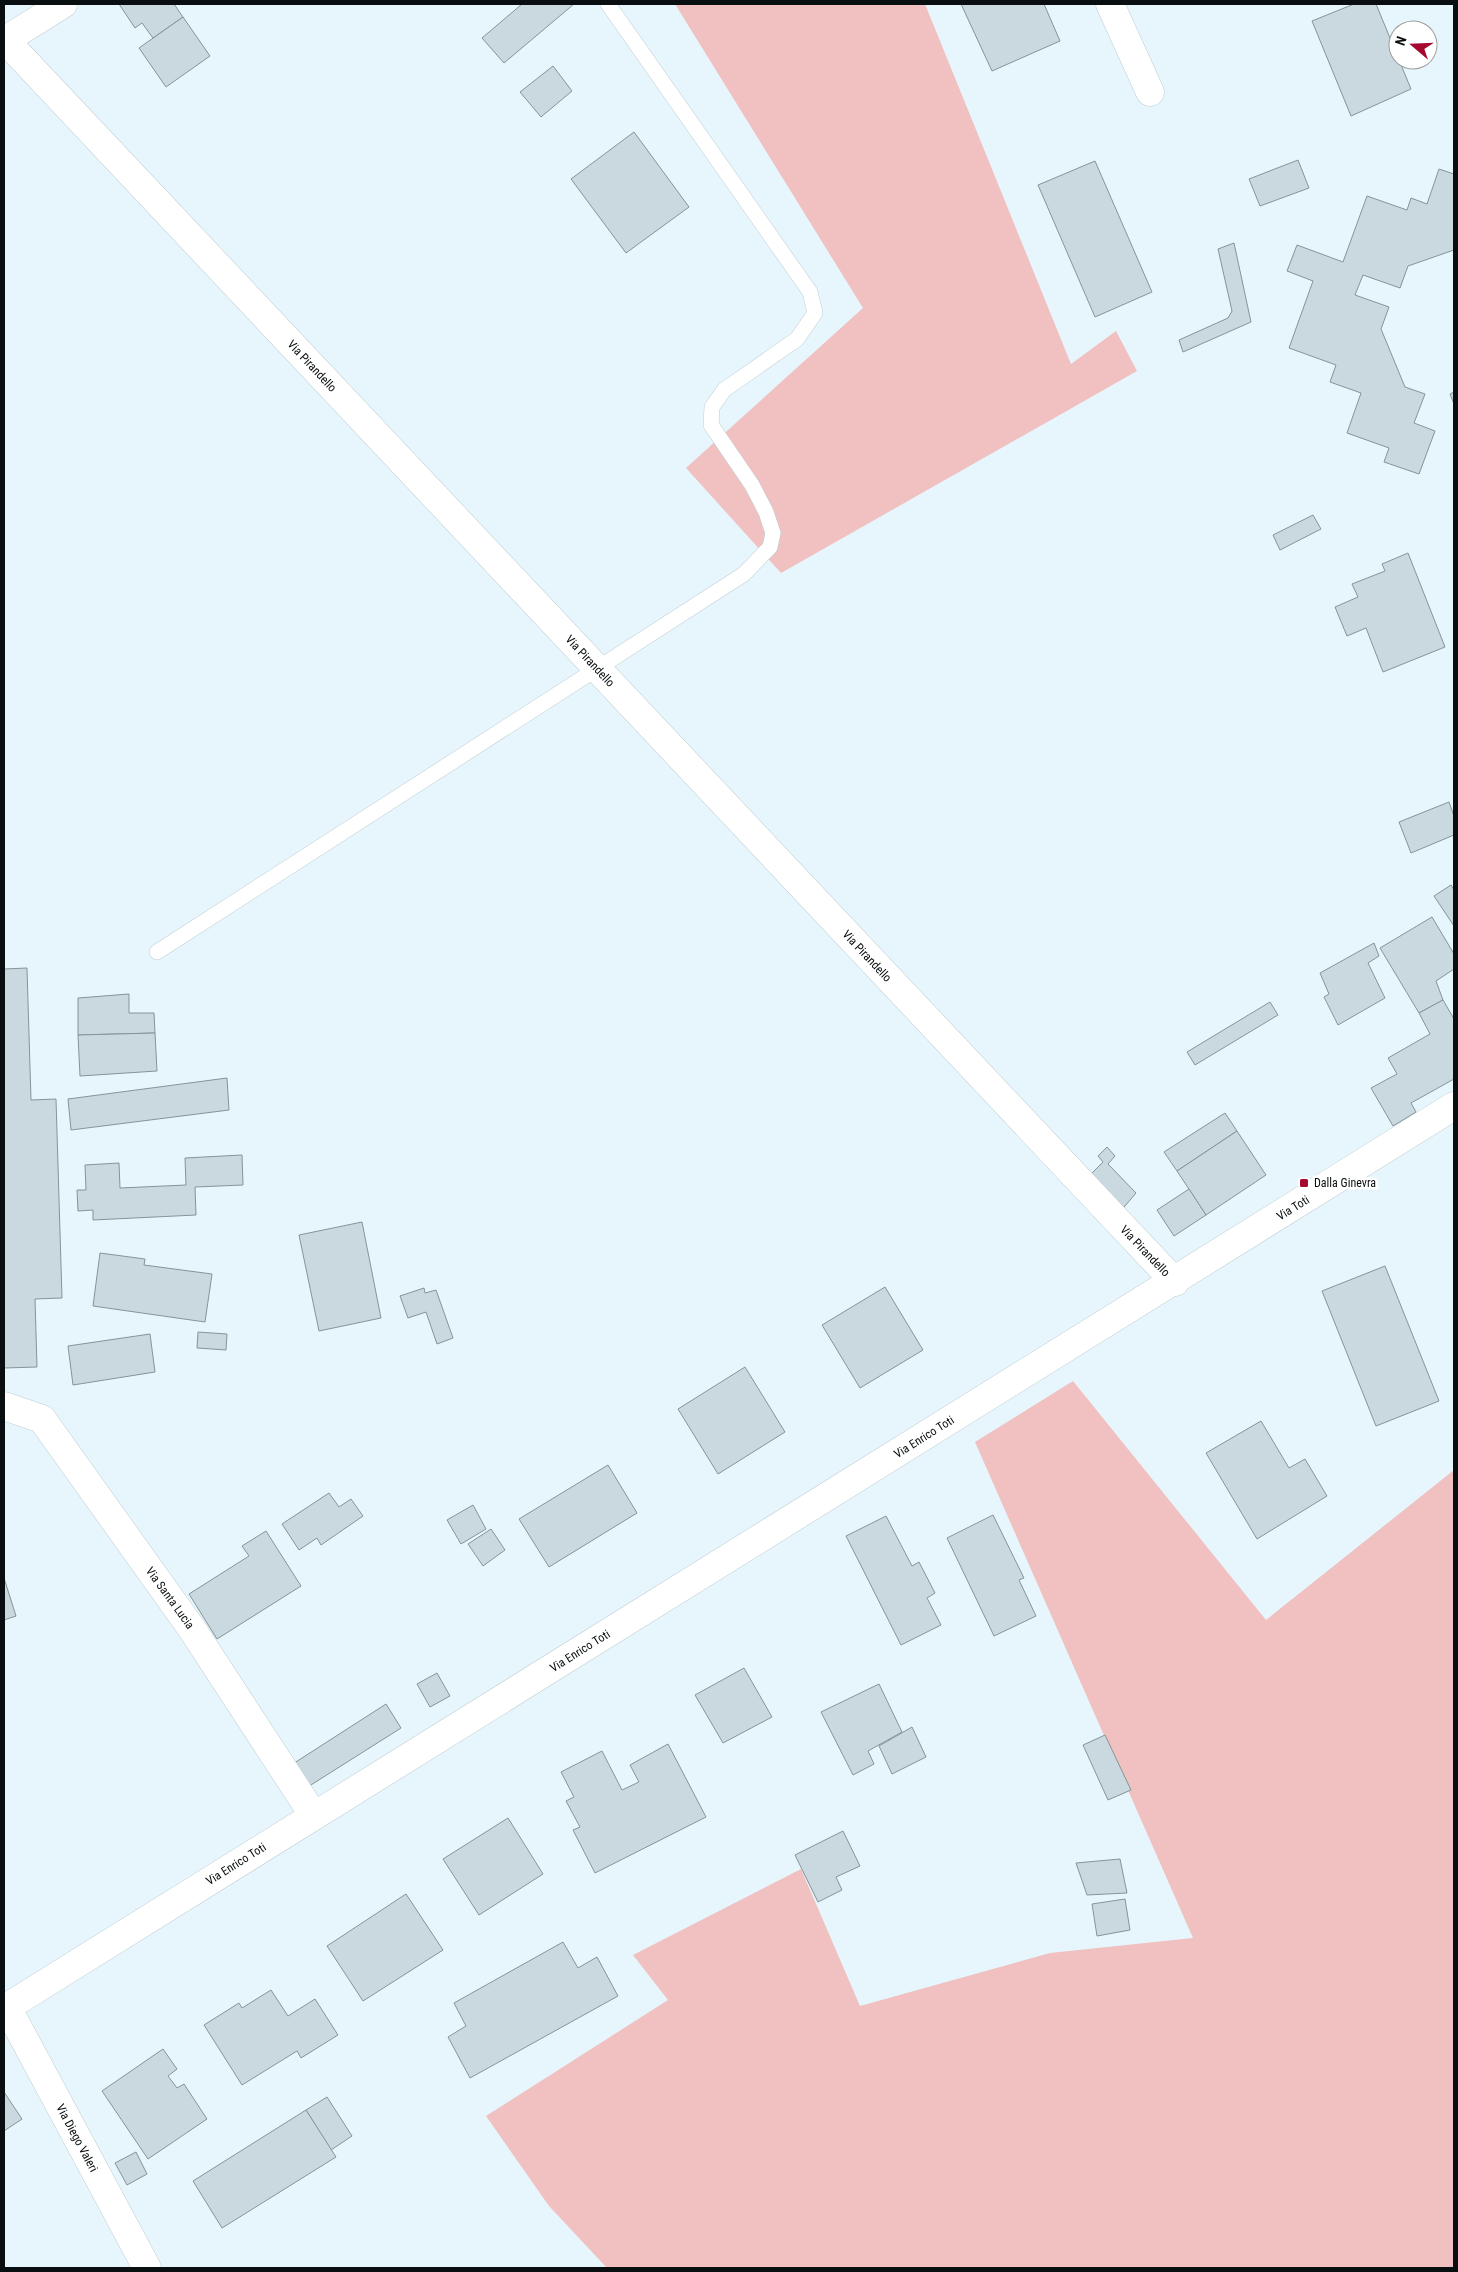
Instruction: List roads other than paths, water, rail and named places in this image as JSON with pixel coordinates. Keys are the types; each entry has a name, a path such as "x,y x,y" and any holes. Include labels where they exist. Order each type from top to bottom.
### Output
{"street":[{"path":"5,40 63,4"},
{"path":"1110,4 1150,92"},
{"name":"Via Pirandello","path":"5,40 598,669 1166,1288"},
{"name":"Via Toti","path":"1166,1288 1454,1106"},
{"name":"Via Enrico Toti","path":"6,2008 1166,1288"},
{"name":"Via Santa Lucia","path":"4,1406 42,1419 192,1629 314,1816"},
{"name":"Via Diego Valeri","path":"6,2008 147,2268"}],"lane":[{"path":"158,952 744,574 770,547 773,533 766,512 752,485 711,425 712,407 724,390 797,339 815,314 810,292 608,4"}],"place":[{"name":"Dalla Ginevra","path":"1304,1183"}]}
